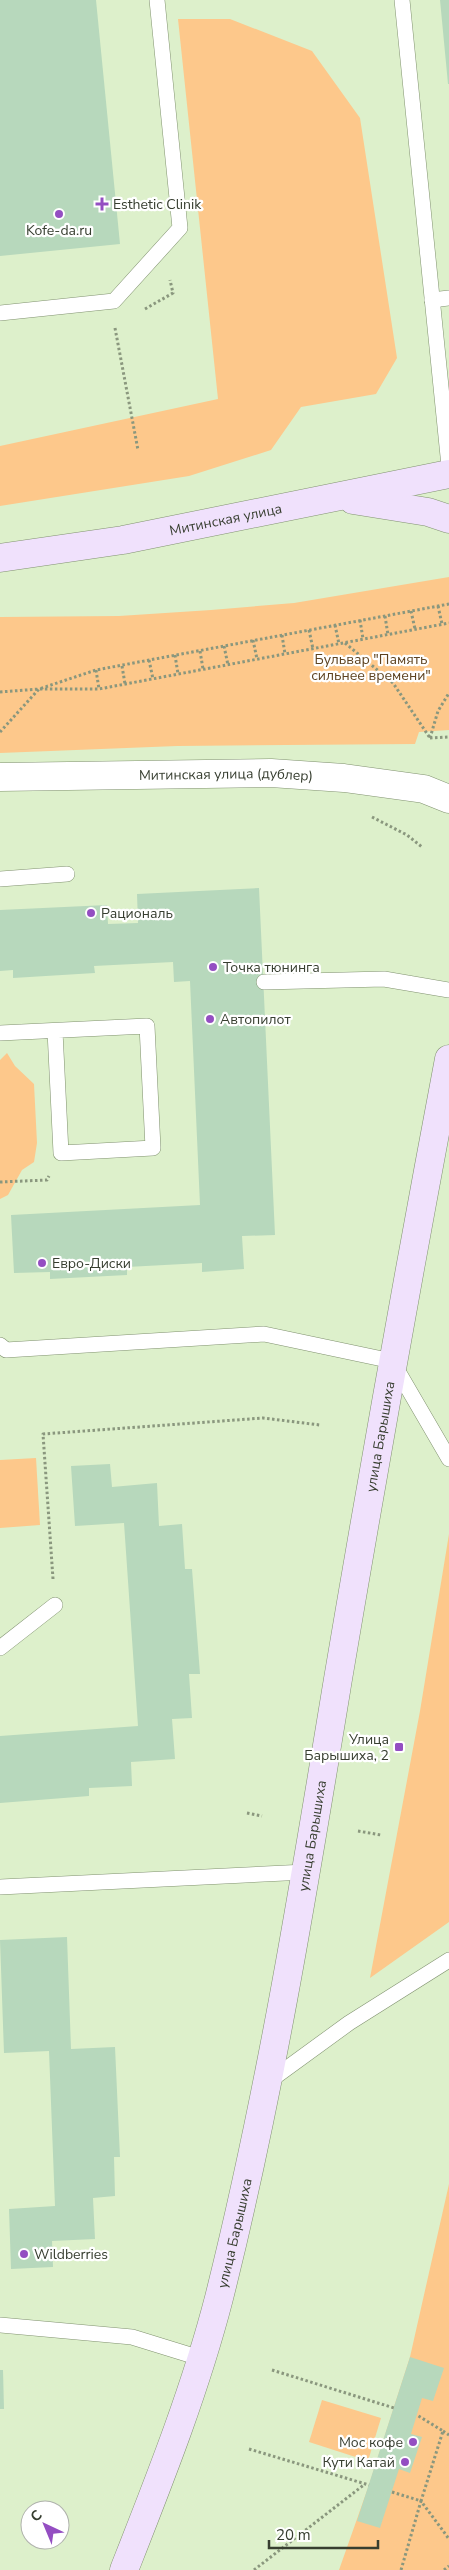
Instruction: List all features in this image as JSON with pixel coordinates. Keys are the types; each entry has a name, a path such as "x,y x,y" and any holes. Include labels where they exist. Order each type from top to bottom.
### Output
{"main road":[{"name":"Митинская улица","path":"0,558 123,540 449,474"},
{"path":"336,498 428,512 449,519"},
{"name":"улица Барышиха","path":"124,2570 175,2440 218,2301 267,2082 306,1872 392,1360 449,1059"}],"street":[{"name":"Митинская улица (дублер)","path":"0,778 271,773 344,778 424,789 449,799"}],"lane":[{"path":"0,313 114,301 180,228 157,0"},
{"path":"402,0 449,466"},
{"path":"432,300 449,298"},
{"path":"0,879 67,874"},
{"path":"264,982 384,979 449,990"},
{"path":"0,1033 147,1026 153,1148 60,1153 55,1031"},
{"path":"0,1345 6,1350 264,1334 392,1360 449,1459"},
{"path":"0,1648 55,1605"},
{"path":"0,1887 306,1872"},
{"path":"267,2082 350,2023 449,1960"},
{"path":"0,2326 132,2338 200,2358"}],"path":[{"path":"140,312 174,293"},
{"path":"115,326 138,450"},
{"path":"0,732 39,689 96,670 449,604"},
{"path":"438,606 442,624"},
{"path":"411,611 415,629"},
{"path":"385,616 388,635"},
{"path":"360,620 363,639"},
{"path":"0,692 39,689 99,689 449,623"},
{"path":"335,625 339,644"},
{"path":"309,630 313,649"},
{"path":"282,635 285,654"},
{"path":"253,640 257,659"},
{"path":"344,643 393,683 430,738"},
{"path":"224,646 228,665"},
{"path":"200,651 203,669"},
{"path":"175,655 178,674"},
{"path":"149,660 153,679"},
{"path":"122,666 125,684"},
{"path":"96,670 99,689"},
{"path":"430,738 438,711 449,693"},
{"path":"430,738 449,737"},
{"path":"363,813 400,831 422,847"},
{"path":"0,1182 47,1180 60,1153"},
{"path":"55,1605 43,1434 263,1418 320,1425"},
{"path":"247,1813 262,1816"},
{"path":"358,1831 381,1835"},
{"path":"272,2370 394,2408"},
{"path":"417,2416 449,2435"},
{"path":"401,2570 443,2431"},
{"path":"249,2449 368,2484 254,2570"},
{"path":"392,2492 421,2501 449,2539"},
{"path":"444,2570 449,2566"}],"green space":[{"path":"178,19 230,19 312,51 360,118 397,358 376,394 301,407 271,450 189,476 0,506 0,446 218,399"},
{"name":"Бульвар \"Память сильнее времени\"","path":"449,577 449,730 419,732 415,744 177,746 0,753 0,617 119,616 294,603"},
{"path":"7,1053 15,1066 34,1084 37,1143 34,1162 22,1170 8,1195 0,1199 0,1060"},
{"path":"36,1458 40,1525 0,1528 0,1460"},
{"path":"449,1534 449,1922 370,1978 420,1711"},
{"path":"449,2184 449,2570 339,2570 369,2485 410,2357"},
{"path":"322,2400 381,2418 368,2461 309,2442"}],"building":[{"path":"0,0 96,0 120,244 0,256"},
{"path":"440,0 449,0 449,84 448,84"},
{"path":"259,888 275,1235 242,1236 244,1269 202,1272 202,1263 127,1267 127,1275 50,1279 50,1272 14,1273 11,1215 200,1205 190,981 174,982 173,962 94,966 95,973 13,978 13,970 0,971 0,910 107,905 108,924 138,923 137,894"},
{"path":"110,1464 112,1487 157,1483 159,1526 182,1524 185,1569 192,1569 200,1674 189,1674 192,1718 172,1719 175,1759 131,1762 132,1786 89,1788 89,1796 0,1803 0,1736 138,1726 124,1523 75,1526 71,1466"},
{"path":"67,1937 71,2049 115,2047 120,2157 114,2157 115,2196 93,2198 95,2239 52,2241 53,2267 11,2269 9,2209 55,2206 49,2051 4,2053 0,1940"},
{"path":"410,2357 444,2368 433,2401 422,2398 411,2434 422,2437 410,2473 399,2469 380,2528 357,2521"},
{"path":"0,2370 3,2370 4,2409 0,2409"}],"place":[{"name":"Esthetic Clinik","path":"102,204"},
{"name":"Kofe-da.ru","path":"59,214"},
{"name":"Рациональ","path":"91,913"},
{"name":"Точка тюнинга","path":"213,967"},
{"name":"Автопилот","path":"210,1019"},
{"name":"Евро-Диски","path":"42,1263"},
{"name":"Улица Барышиха, 2","path":"399,1747"},
{"name":"Wildberries","path":"24,2254"},
{"name":"Мос кофе","path":"413,2442"},
{"name":"Кути Катай","path":"405,2462"}]}
